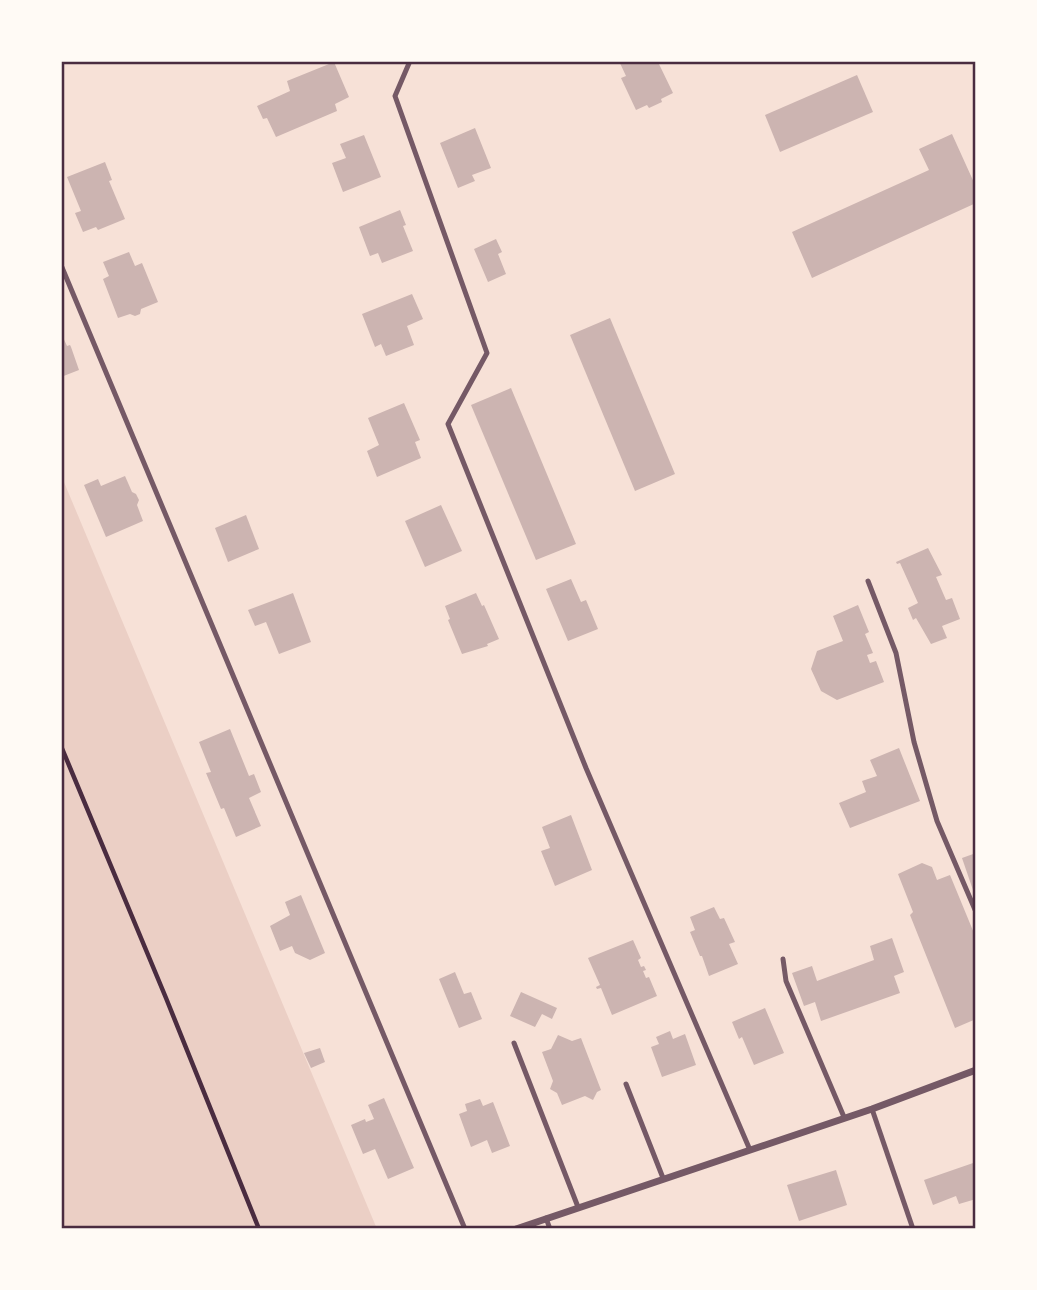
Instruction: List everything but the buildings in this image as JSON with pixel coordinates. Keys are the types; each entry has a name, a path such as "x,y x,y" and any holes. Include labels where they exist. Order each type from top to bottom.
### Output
{"street":[{"path":"516,1229 872,1109 976,1070"}],"lane":[{"path":"410,61 395,96 487,353 449,424 586,768 750,1150"},
{"path":"61,265 465,1229"},
{"path":"868,581 896,653 914,742 937,821 976,912"},
{"path":"783,959 786,981 844,1117"},
{"path":"514,1043 578,1207"},
{"path":"626,1084 663,1178"},
{"path":"872,1109 913,1229"},
{"path":"547,1218 550,1229"}],"path":[{"path":"61,746 259,1229"}],"shaded area":[{"path":"61,475 377,1229 61,1229"}]}
